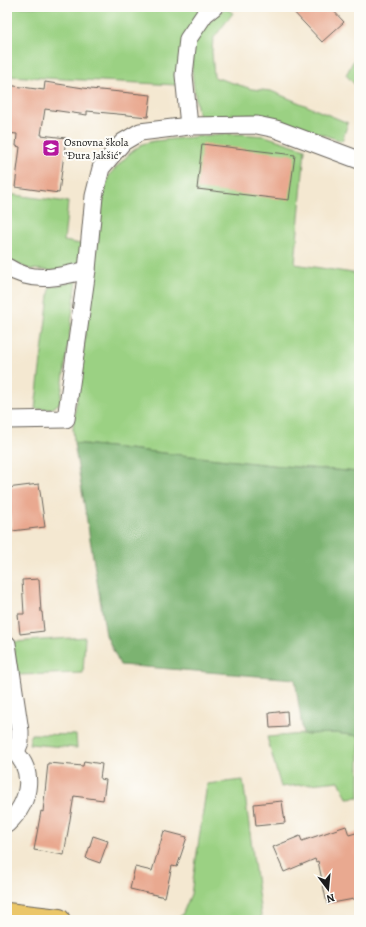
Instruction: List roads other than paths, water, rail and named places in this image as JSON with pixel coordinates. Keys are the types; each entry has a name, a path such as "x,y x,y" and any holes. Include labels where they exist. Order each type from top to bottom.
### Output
{"main road":[{"path":"17,916 59,920"}],"street":[{"path":"189,126 184,75 188,39 205,14 214,7"},
{"path":"7,420 66,419 87,270 94,196 101,168 123,142 140,132 189,126 257,124 276,129 359,160"},
{"path":"7,267 29,276 42,278 54,278 87,270"},
{"path":"7,644 20,731 20,742 12,749 24,764 28,781 28,788 19,810 7,824"}],"place":[{"name":"Osnovna škola \"Đura Jakšić\"","path":"51,148"}]}
